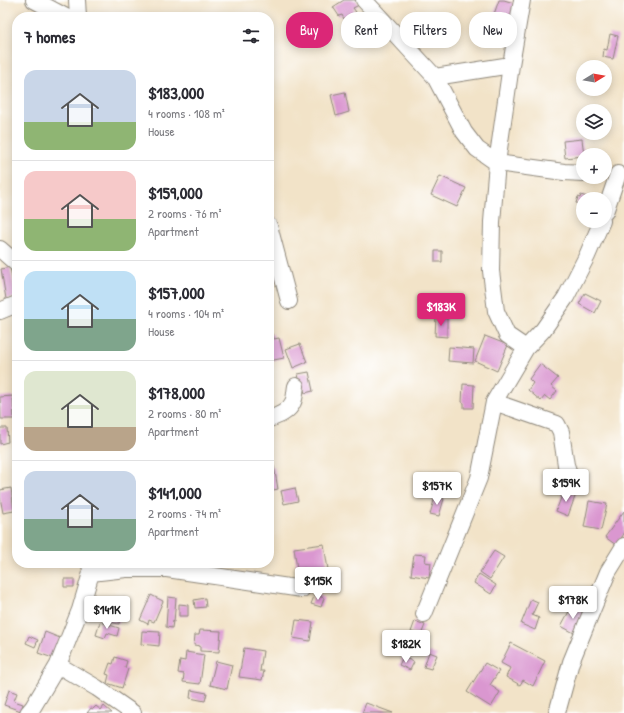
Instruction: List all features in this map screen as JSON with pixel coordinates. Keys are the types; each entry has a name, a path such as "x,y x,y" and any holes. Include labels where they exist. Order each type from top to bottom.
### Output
{"street":[{"path":"34,0 57,12"},
{"path":"77,0 78,12"},
{"path":"364,0 435,77 464,132 477,149 497,163 576,173"},
{"path":"522,0 497,163 492,222 491,271 496,311 507,335 526,348"},
{"path":"435,77 511,65"},
{"path":"611,192 616,174"},
{"path":"424,614 479,478 494,402 526,348 543,330 566,297 588,256 599,228"},
{"path":"274,245 289,301"},
{"path":"0,249 12,260"},
{"path":"0,311 12,306"},
{"path":"274,417 288,410 293,402 296,386"},
{"path":"494,402 557,424 561,432 566,465 572,482"},
{"path":"557,713 571,662 608,572 624,546"},
{"path":"28,713 58,665 80,610 90,568 223,570 302,589"},
{"path":"58,665 97,688 133,713"}],"building":[{"path":"344,0 356,0 359,5 353,8 356,12 341,12 341,15 339,16 333,7"},
{"path":"499,0 514,3 512,9 518,11 517,14 517,12 495,12"},
{"path":"610,34 618,36 613,59 603,57 604,49 607,50"},
{"path":"345,92 349,112 336,116 331,95"},
{"path":"582,140 583,148 576,148 576,157 565,158 563,141"},
{"path":"440,176 466,188 457,207 431,195"},
{"path":"435,251 442,251 442,262 435,262"},
{"path":"10,267 12,277 12,298 6,299 1,269"},
{"path":"274,270 283,279 274,281"},
{"path":"585,293 601,301 595,313 579,304"},
{"path":"436,317 447,317 447,337 435,336"},
{"path":"485,336 508,345 497,371 475,361"},
{"path":"279,338 284,358 274,360 274,339"},
{"path":"300,344 307,362 293,368 286,349"},
{"path":"449,347 474,349 473,363 448,361"},
{"path":"540,364 558,378 551,386 557,391 550,400 545,396 541,401 528,390 533,383 529,379"},
{"path":"309,372 313,391 305,393 303,387 301,388 298,374"},
{"path":"463,384 474,385 473,408 464,408 464,403 462,402"},
{"path":"12,396 12,419 1,419 0,397"},
{"path":"0,428 7,428 8,442 0,444"},
{"path":"274,466 278,489 274,490"},
{"path":"11,488 12,511 3,513 0,490"},
{"path":"295,488 298,501 284,504 281,491"},
{"path":"564,490 576,494 568,516 556,511"},
{"path":"435,497 444,499 439,516 430,514"},
{"path":"589,501 607,504 601,530 584,527"},
{"path":"624,511 624,534 616,545 605,537"},
{"path":"324,544 328,570 306,573 305,568 297,569 294,548"},
{"path":"494,551 504,557 490,579 480,572"},
{"path":"414,554 426,555 425,562 431,563 429,578 411,575"},
{"path":"479,574 496,585 491,594 474,583"},
{"path":"64,579 74,579 74,587 64,587"},
{"path":"315,594 324,598 321,607 311,604"},
{"path":"151,595 163,601 154,622 149,620 148,624 140,620"},
{"path":"168,597 176,598 172,628 166,627"},
{"path":"205,598 206,607 195,608 194,600"},
{"path":"531,599 538,602 532,615 539,618 535,630 521,624"},
{"path":"107,604 126,608 124,620 120,619 119,624 103,621"},
{"path":"179,604 188,605 188,616 179,616"},
{"path":"572,606 585,613 574,633 561,626"},
{"path":"296,620 313,622 310,641 293,638"},
{"path":"415,621 425,625 421,635 411,632"},
{"path":"100,622 119,628 117,636 107,633 105,638 96,635"},
{"path":"200,630 221,631 219,652 200,651 200,646 194,645 195,635 199,635"},
{"path":"142,631 160,632 159,646 141,644"},
{"path":"45,632 60,638 53,658 38,653"},
{"path":"29,636 38,640 35,647 26,643"},
{"path":"511,643 545,661 533,686 523,680 520,685 506,677 510,668 501,663"},
{"path":"244,648 263,651 260,671 264,671 262,680 239,677"},
{"path":"186,652 204,655 200,684 183,682 184,674 178,673 180,660 185,661"},
{"path":"429,652 437,655 431,669 424,667"},
{"path":"115,657 127,661 125,668 128,669 122,688 107,683 109,675 106,674 110,663 113,664"},
{"path":"403,657 414,662 410,670 399,665"},
{"path":"216,661 232,665 227,689 210,685"},
{"path":"485,663 499,671 490,685 500,692 491,707 467,692"},
{"path":"9,690 17,693 14,701 23,704 21,711 4,705"},
{"path":"191,690 207,693 205,701 190,698"},
{"path":"366,703 393,713 362,713"},
{"path":"96,706 101,710 104,706 112,713 87,713 91,708 93,709"}]}
